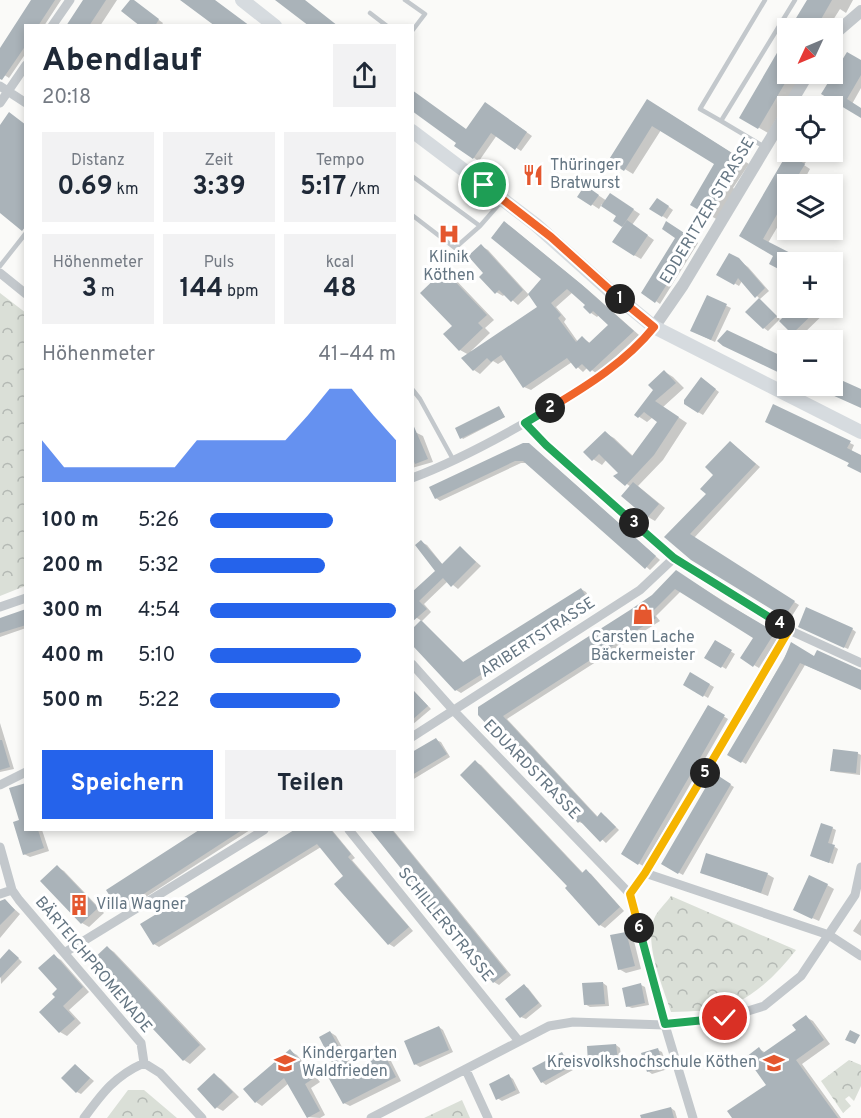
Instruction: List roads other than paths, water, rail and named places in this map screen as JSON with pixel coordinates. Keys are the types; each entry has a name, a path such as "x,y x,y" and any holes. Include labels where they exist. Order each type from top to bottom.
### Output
{"main road":[{"path":"250,3 273,24"},
{"path":"414,132 551,237 654,327 861,432"}],"street":[{"path":"53,24 70,0"},
{"path":"843,27 861,11"},
{"path":"0,103 4,89 24,67"},
{"path":"4,89 24,102"},
{"name":"EDDERITZER STRASSE","path":"654,327 683,285 777,128"},
{"path":"0,273 24,292"},
{"path":"414,477 454,461 525,423 592,382 626,356 654,327"},
{"path":"525,423 546,445 674,558 789,630 861,663"},
{"name":"ARIBERTSTRASSE","path":"414,736 640,590 674,558"},
{"path":"0,607 24,599"},
{"path":"693,1118 630,894 645,873 789,630"},
{"name":"EDUARDSTRASSE","path":"414,666 630,894"},
{"path":"0,785 24,773"},
{"path":"64,953 262,831"},
{"name":"SCHILLERSTRASSE","path":"349,831 518,1040"},
{"name":"BÄRTEICHPROMENADE","path":"0,847 12,890 141,1043 144,1063"},
{"path":"371,1118 549,1026 573,1022 665,1024 725,1018 764,1006 801,976 855,895 861,867"},
{"path":"645,873 829,935 861,956"},
{"path":"0,894 12,890"},
{"path":"84,1118 109,1084 127,1070 144,1063 160,1073 202,1118"},
{"path":"466,1070 488,1118"}],"lane":[{"path":"405,0 425,14 414,28"},
{"path":"765,0 700,109 766,148"},
{"path":"721,121 795,0"},
{"path":"370,13 384,24"},
{"path":"414,177 480,226"},
{"path":"414,217 455,248 480,226 503,200"},
{"path":"0,266 24,236"},
{"path":"414,392 454,461"}],"place":[{"name":"Thüringer Bratwurst","path":"533,175"},
{"name":"Klinik Köthen","path":"449,234"},
{"name":"Carsten Lache Bäckermeister","path":"643,614"},
{"name":"Villa Wagner","path":"79,905"},
{"name":"Kindergarten Waldfrieden","path":"285,1063"},
{"name":"Kreisvolkshochschule Köthen","path":"774,1063"}]}
